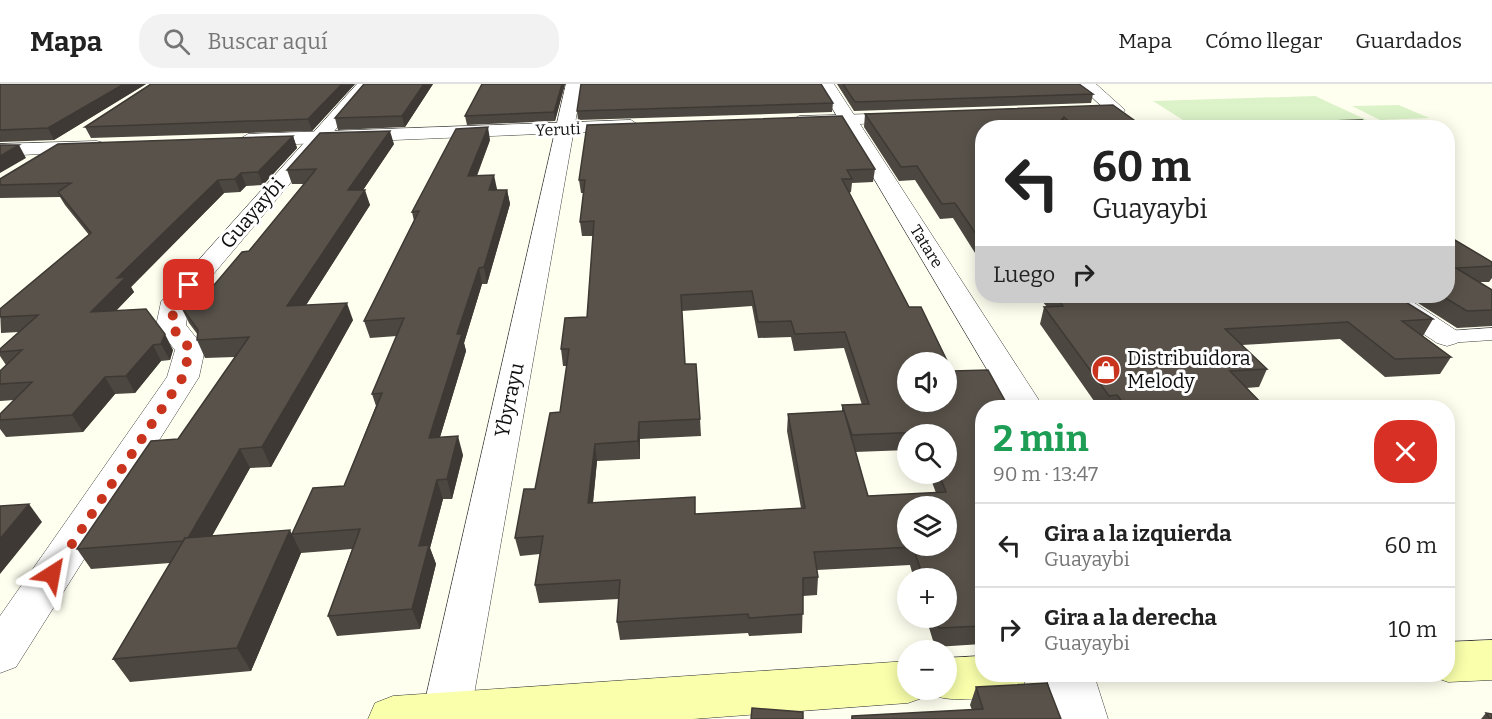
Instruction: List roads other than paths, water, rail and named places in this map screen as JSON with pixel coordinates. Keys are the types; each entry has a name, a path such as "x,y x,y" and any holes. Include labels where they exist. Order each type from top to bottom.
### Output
{"main road":[{"path":"1455,662 1492,660"},
{"path":"957,678 975,677"},
{"path":"393,719 897,683"}],"street":[{"name":"Guayaybi","path":"0,653 183,377 190,349 171,326 175,302 366,84"},
{"name":"Ybyrayu","path":"445,717 574,84"},
{"name":"Tatare","path":"826,84 1022,400"},
{"path":"1086,84 1130,120"},
{"path":"1093,111 1116,110"},
{"path":"778,122 930,117"},
{"name":"Yeruti","path":"224,141 648,126"},
{"path":"30,167 87,131"},
{"path":"0,150 118,146"},
{"path":"1396,303 1447,337"},
{"path":"1072,682 1083,719"}],"lane":[{"path":"1447,337 1492,334"}],"place":[{"name":"Distribuidora Melody","path":"1106,370"}]}
